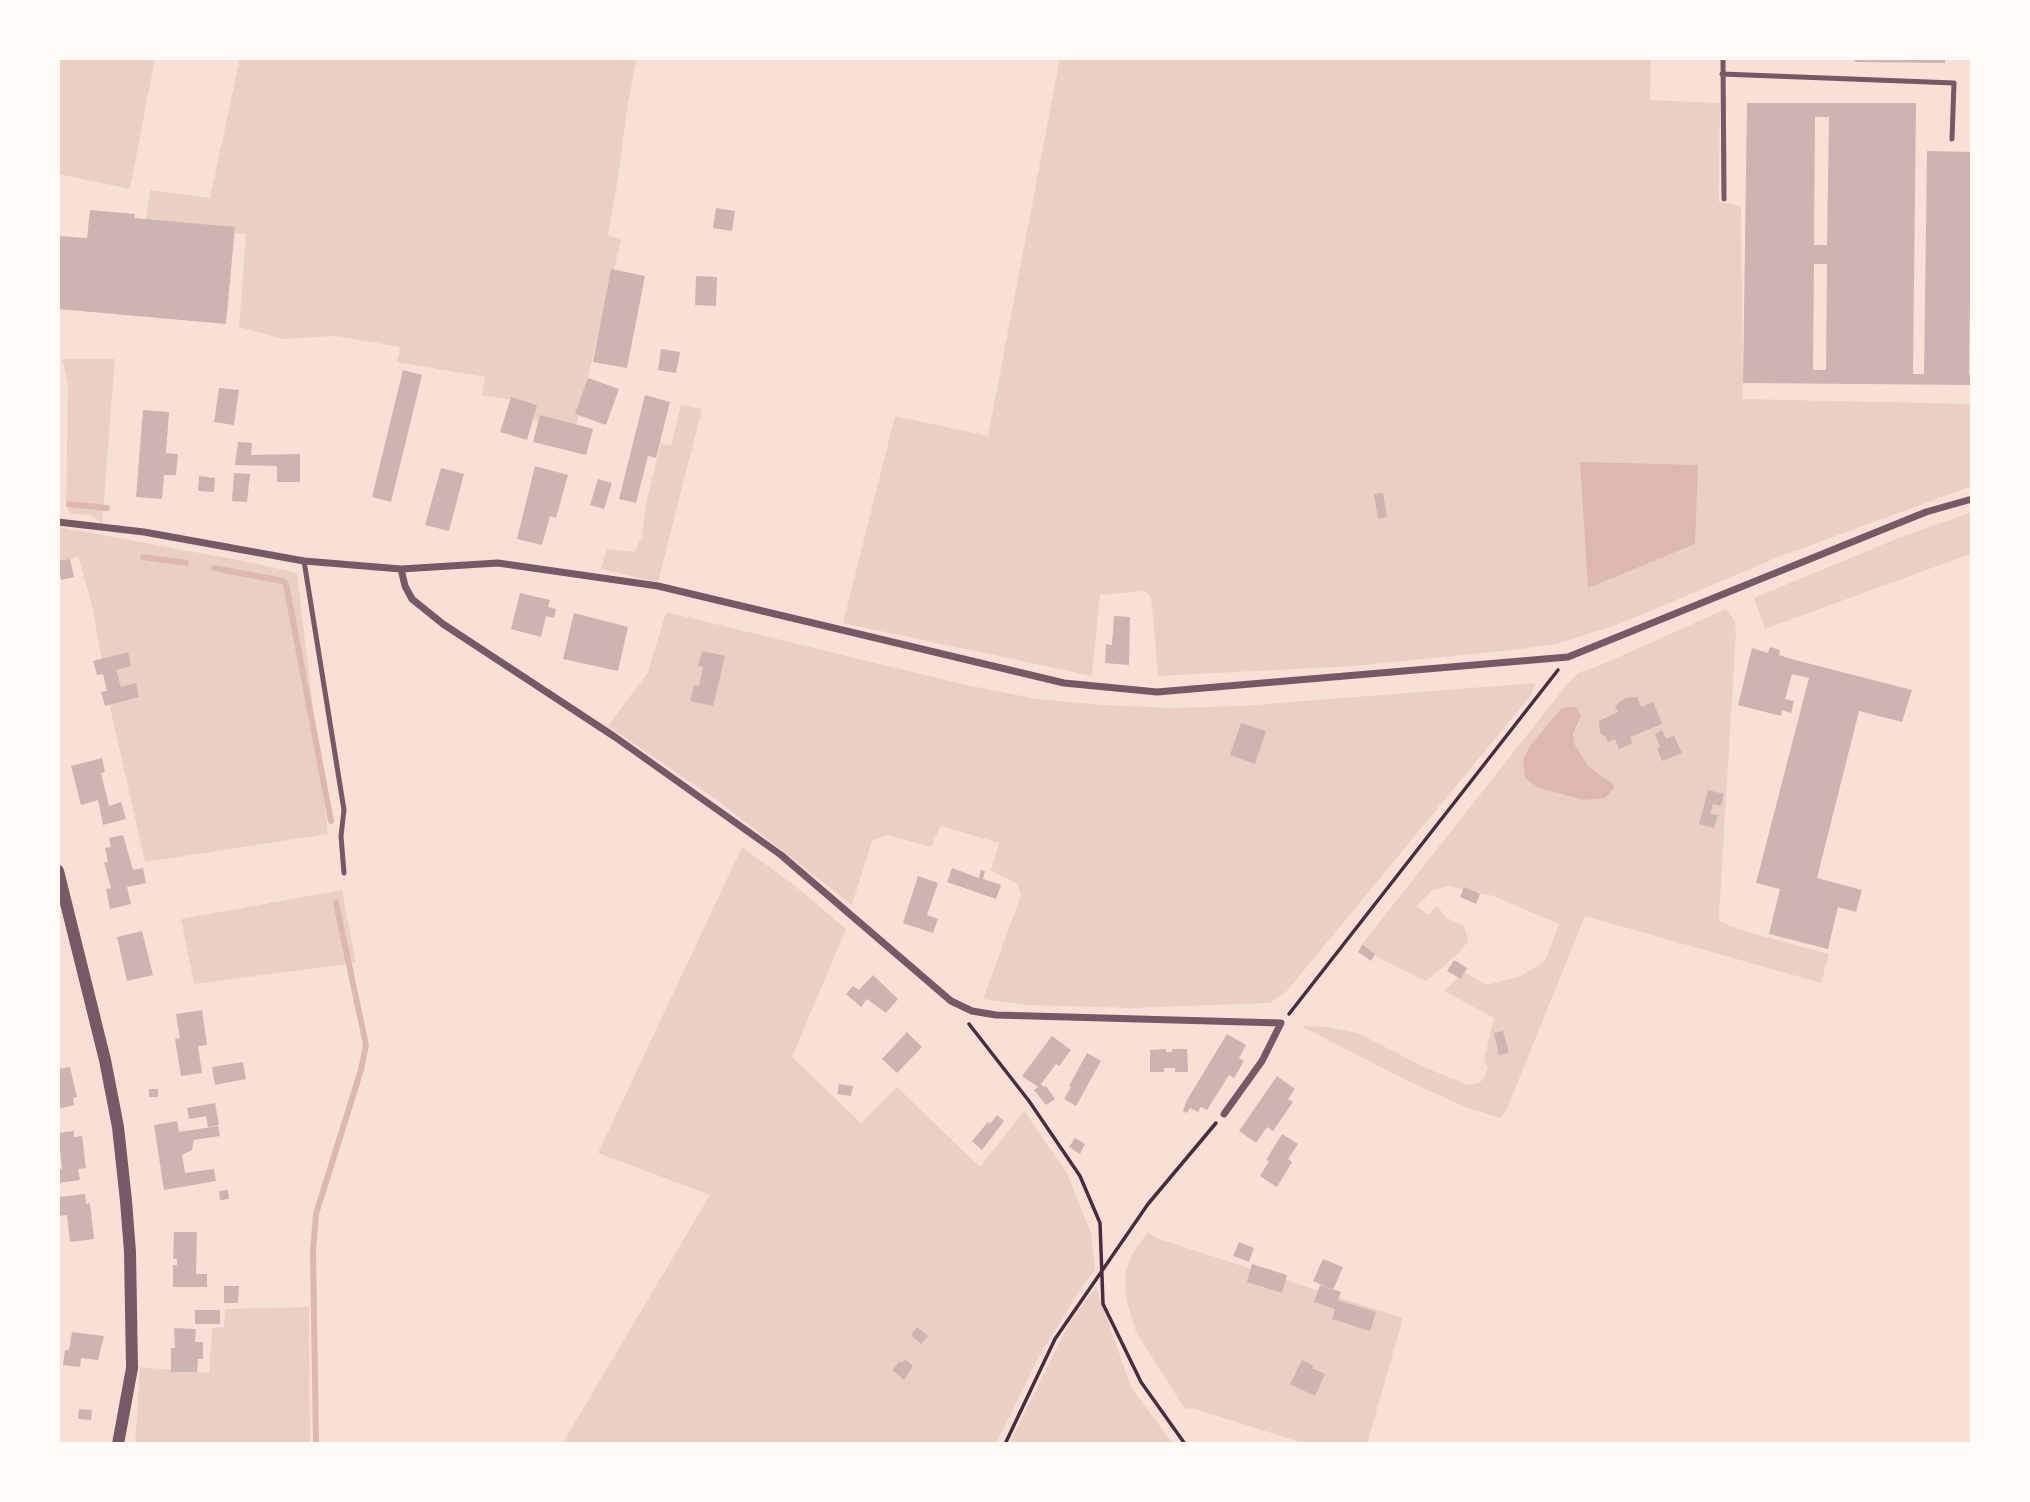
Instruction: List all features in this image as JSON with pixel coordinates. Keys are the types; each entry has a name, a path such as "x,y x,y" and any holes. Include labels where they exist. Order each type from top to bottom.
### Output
{"street":[{"path":"58,522 144,532 304,561 401,569 498,563 658,586 1064,683 1157,692 1568,657 1926,512 1972,499"},
{"path":"401,569 412,599 433,616 615,737 781,855 951,1001 972,1011 996,1016 1282,1023 1262,1061 1224,1114"},
{"path":"58,871 105,1060 120,1139 130,1252 132,1368 118,1444"}],"lane":[{"path":"1723,58 1721,97 1725,107 1724,200"},
{"path":"1722,74 1954,83 1952,139"},
{"path":"304,561 344,810 341,836 344,873"}],"path":[{"path":"1282,1023 1568,657"},
{"path":"951,1001 1029,1101 1080,1176 1100,1223 1103,1304 1141,1382 1185,1444"},
{"path":"1005,1444 1055,1339 1148,1204 1224,1114"}],"shaded area":[{"path":"58,58 155,58 130,189 58,174"},
{"path":"240,58 637,58 608,235 621,240 576,427 532,420 536,404 482,395 485,377 397,362 400,347 335,336 283,339 239,327 246,234 145,224 150,190 210,198"},
{"path":"1060,58 1651,58 1650,100 1720,103 1719,202 1741,206 1743,399 1972,404 1972,486 1781,556 1619,624 1560,643 1522,649 1354,666 1158,676 1151,597 1145,591 1100,595 1092,676 843,623 895,416 988,436"},
{"path":"62,359 115,359 102,524 91,515 71,514 66,506 68,385"},
{"path":"681,405 702,409 658,582 601,569 607,549 635,552 642,535 646,504 661,443 671,446"},
{"path":"1580,462 1698,465 1695,544 1588,588"},
{"path":"1972,512 1970,554 1765,629 1754,598 1901,537"},
{"path":"58,527 297,573 328,834 145,862 112,716 91,601 78,556 58,564"},
{"path":"1726,609 1735,621 1719,916 1721,922 1744,931 1829,954 1821,983 1585,916 1506,1111 1500,1118 1465,1107 1408,1081 1301,1026 1358,1033 1424,1067 1468,1085 1479,1083 1484,1078 1488,1067 1484,1060 1494,1018 1444,991 1464,972 1487,985 1521,976 1545,961 1559,924 1493,896 1448,886 1432,891 1416,906 1428,915 1437,906 1447,918 1465,927 1468,941 1459,953 1426,981 1359,948 1568,683 1580,672","holes":["1580,723 1573,734 1574,743 1588,766 1613,785 1530,746"]},
{"path":"666,612 966,685 1037,699 1103,705 1172,708 1240,706 1535,683 1532,694 1286,992 1270,1003 1130,1008 1027,1005 983,999 1021,895 1018,884 991,871 999,843 941,826 931,847 887,835 872,841 852,905 721,803 608,726 648,672"},
{"path":"1576,707 1581,716 1573,734 1574,743 1588,766 1613,784 1614,788 1605,798 1584,800 1539,788 1525,778 1523,760 1530,746 1560,710"},
{"path":"742,847 794,885 846,929 792,1057 861,1123 897,1087 980,1167 1024,1111 1067,1173 1091,1233 1095,1270 1038,1358 996,1444 562,1444 710,1195 598,1153"},
{"path":"342,890 356,963 194,984 181,919"},
{"path":"1148,1232 1156,1238 1403,1318 1367,1444 1306,1444 1192,1408 1185,1409 1136,1332 1126,1299 1125,1272 1133,1253"},
{"path":"1096,1287 1131,1387 1173,1444 1009,1444 1070,1322"},
{"path":"309,1307 310,1444 135,1444 140,1367 209,1373 212,1328 224,1327 225,1309"}],"building":[{"path":"1855,58 1945,58 1945,63 1855,62"},
{"path":"1747,103 1916,103 1913,374 1924,374 1927,151 1972,152 1969,374 1972,374 1972,385 1743,383","holes":["1815,117 1829,117 1827,245 1814,245","1814,264 1827,264 1826,370 1813,370"]},
{"path":"716,208 735,211 732,231 713,228"},
{"path":"90,210 135,214 134,218 235,227 226,324 58,309 58,236 87,238"},
{"path":"611,269 645,276 627,368 593,362"},
{"path":"696,276 717,277 716,306 695,305"},
{"path":"661,349 680,352 676,373 658,370"},
{"path":"403,370 422,375 391,502 372,497"},
{"path":"588,378 619,389 606,425 575,414"},
{"path":"219,388 239,390 234,425 214,422"},
{"path":"645,395 670,402 656,458 648,456 636,503 619,499"},
{"path":"511,397 537,405 527,440 500,432"},
{"path":"143,410 169,412 166,453 178,454 176,475 164,475 162,499 136,497"},
{"path":"540,415 593,429 586,455 533,442"},
{"path":"238,442 252,443 251,455 300,454 300,482 277,482 277,466 235,465"},
{"path":"535,466 568,475 556,518 550,516 542,545 517,539"},
{"path":"441,468 464,474 449,531 425,525"},
{"path":"234,473 250,474 247,502 232,501"},
{"path":"199,476 215,478 214,492 198,491"},
{"path":"598,479 612,483 604,509 590,505"},
{"path":"1383,493 1387,517 1378,519 1374,494"},
{"path":"70,559 74,577 61,580 58,561"},
{"path":"520,593 550,600 548,607 556,609 554,618 546,616 541,637 511,629"},
{"path":"574,613 628,627 618,671 563,659"},
{"path":"1114,616 1130,617 1129,665 1105,663 1106,644 1112,645"},
{"path":"1770,647 1780,650 1779,655 1795,660 1912,690 1902,722 1859,711 1817,878 1862,890 1856,912 1838,907 1828,949 1769,934 1780,889 1756,883 1809,678 1792,674 1785,699 1794,701 1791,713 1782,710 1781,716 1738,705 1752,648 1768,653"},
{"path":"702,651 725,656 713,706 690,701 694,685 699,686 703,667 698,666"},
{"path":"128,652 131,666 116,670 121,687 136,683 139,697 105,706 101,692 107,691 103,674 97,675 93,661"},
{"path":"1637,697 1641,707 1653,702 1662,724 1630,737 1633,743 1619,749 1615,739 1608,742 1600,733 1599,721 1618,712 1615,706 1625,698"},
{"path":"1241,723 1266,731 1255,764 1230,755"},
{"path":"1662,730 1666,739 1674,736 1682,753 1662,761 1655,734"},
{"path":"102,758 105,772 101,773 109,806 121,802 126,819 103,825 98,800 81,805 71,766"},
{"path":"1708,790 1724,794 1721,806 1713,804 1710,814 1718,815 1714,828 1699,824"},
{"path":"123,835 133,870 143,868 146,883 127,887 131,904 110,909 106,889 111,888 104,862 108,862 105,848 111,847 109,838"},
{"path":"952,868 979,878 981,870 985,871 983,879 1001,885 996,899 947,882"},
{"path":"918,876 938,883 927,915 938,919 933,933 903,923"},
{"path":"1464,887 1480,894 1476,904 1460,897"},
{"path":"142,931 153,975 127,981 117,937"},
{"path":"1363,945 1375,954 1371,961 1358,952"},
{"path":"1454,960 1467,968 1461,979 1447,971"},
{"path":"873,975 898,999 886,1013 867,999 861,1007 846,994 853,986 859,990"},
{"path":"202,1010 207,1045 198,1046 202,1073 181,1076 175,1039 180,1038 176,1014"},
{"path":"1503,1031 1509,1053 1499,1055 1494,1033"},
{"path":"907,1032 922,1047 897,1073 882,1059"},
{"path":"1227,1034 1246,1045 1239,1058 1244,1061 1234,1078 1229,1075 1207,1110 1201,1107 1198,1112 1190,1108 1187,1113 1183,1111 1187,1100"},
{"path":"1052,1036 1071,1050 1041,1084 1046,1086 1055,1099 1046,1105 1034,1090 1038,1087 1022,1076"},
{"path":"1166,1049 1166,1052 1172,1052 1172,1049 1187,1049 1188,1072 1175,1072 1175,1068 1164,1068 1164,1072 1150,1072 1150,1050"},
{"path":"1087,1053 1101,1061 1076,1106 1064,1099"},
{"path":"243,1062 246,1079 215,1085 212,1067"},
{"path":"70,1067 77,1097 73,1098 74,1105 58,1109 58,1069"},
{"path":"1277,1076 1295,1089 1288,1099 1293,1102 1273,1131 1267,1127 1256,1143 1239,1131"},
{"path":"839,1084 853,1086 851,1096 837,1094"},
{"path":"149,1089 158,1089 158,1097 149,1097"},
{"path":"215,1103 219,1125 208,1127 206,1116 189,1119 187,1108"},
{"path":"997,1115 1004,1121 982,1150 972,1141"},
{"path":"177,1121 179,1132 218,1126 220,1136 194,1140 192,1150 182,1155 185,1173 214,1169 216,1181 164,1190 154,1125"},
{"path":"74,1131 74,1137 82,1136 86,1168 78,1169 80,1180 58,1183 58,1170 62,1169 58,1133"},
{"path":"1282,1134 1298,1144 1288,1159 1292,1162 1277,1187 1260,1176 1269,1161 1266,1160"},
{"path":"1075,1138 1085,1144 1080,1154 1069,1147"},
{"path":"228,1190 229,1199 220,1200 219,1191"},
{"path":"85,1194 86,1204 90,1203 94,1239 70,1242 67,1215 58,1216 58,1197"},
{"path":"174,1232 197,1232 196,1274 207,1274 207,1287 173,1287 173,1265 177,1265 177,1259 173,1259"},
{"path":"1239,1242 1254,1248 1249,1262 1233,1256"},
{"path":"1323,1259 1343,1267 1333,1290 1313,1281"},
{"path":"1252,1264 1287,1275 1282,1293 1247,1282"},
{"path":"1320,1285 1341,1292 1338,1300 1376,1312 1370,1331 1332,1319 1335,1309 1314,1302"},
{"path":"224,1286 239,1286 238,1303 224,1303"},
{"path":"195,1310 220,1310 220,1324 195,1324"},
{"path":"917,1327 928,1336 921,1344 911,1335"},
{"path":"174,1328 196,1329 195,1342 203,1342 203,1359 198,1359 197,1372 171,1372 171,1348 175,1348"},
{"path":"72,1332 104,1336 98,1360 81,1358 80,1367 63,1365"},
{"path":"905,1359 913,1366 904,1380 892,1370"},
{"path":"1302,1360 1325,1374 1315,1396 1290,1384"},
{"path":"79,1409 92,1410 91,1420 78,1419"}],"waterway":[{"path":"69,504 107,508"},
{"path":"143,557 186,563"},
{"path":"214,568 286,584 331,821"},
{"path":"316,1444 313,1251 316,1214 361,1070 366,1045 336,903"}]}
